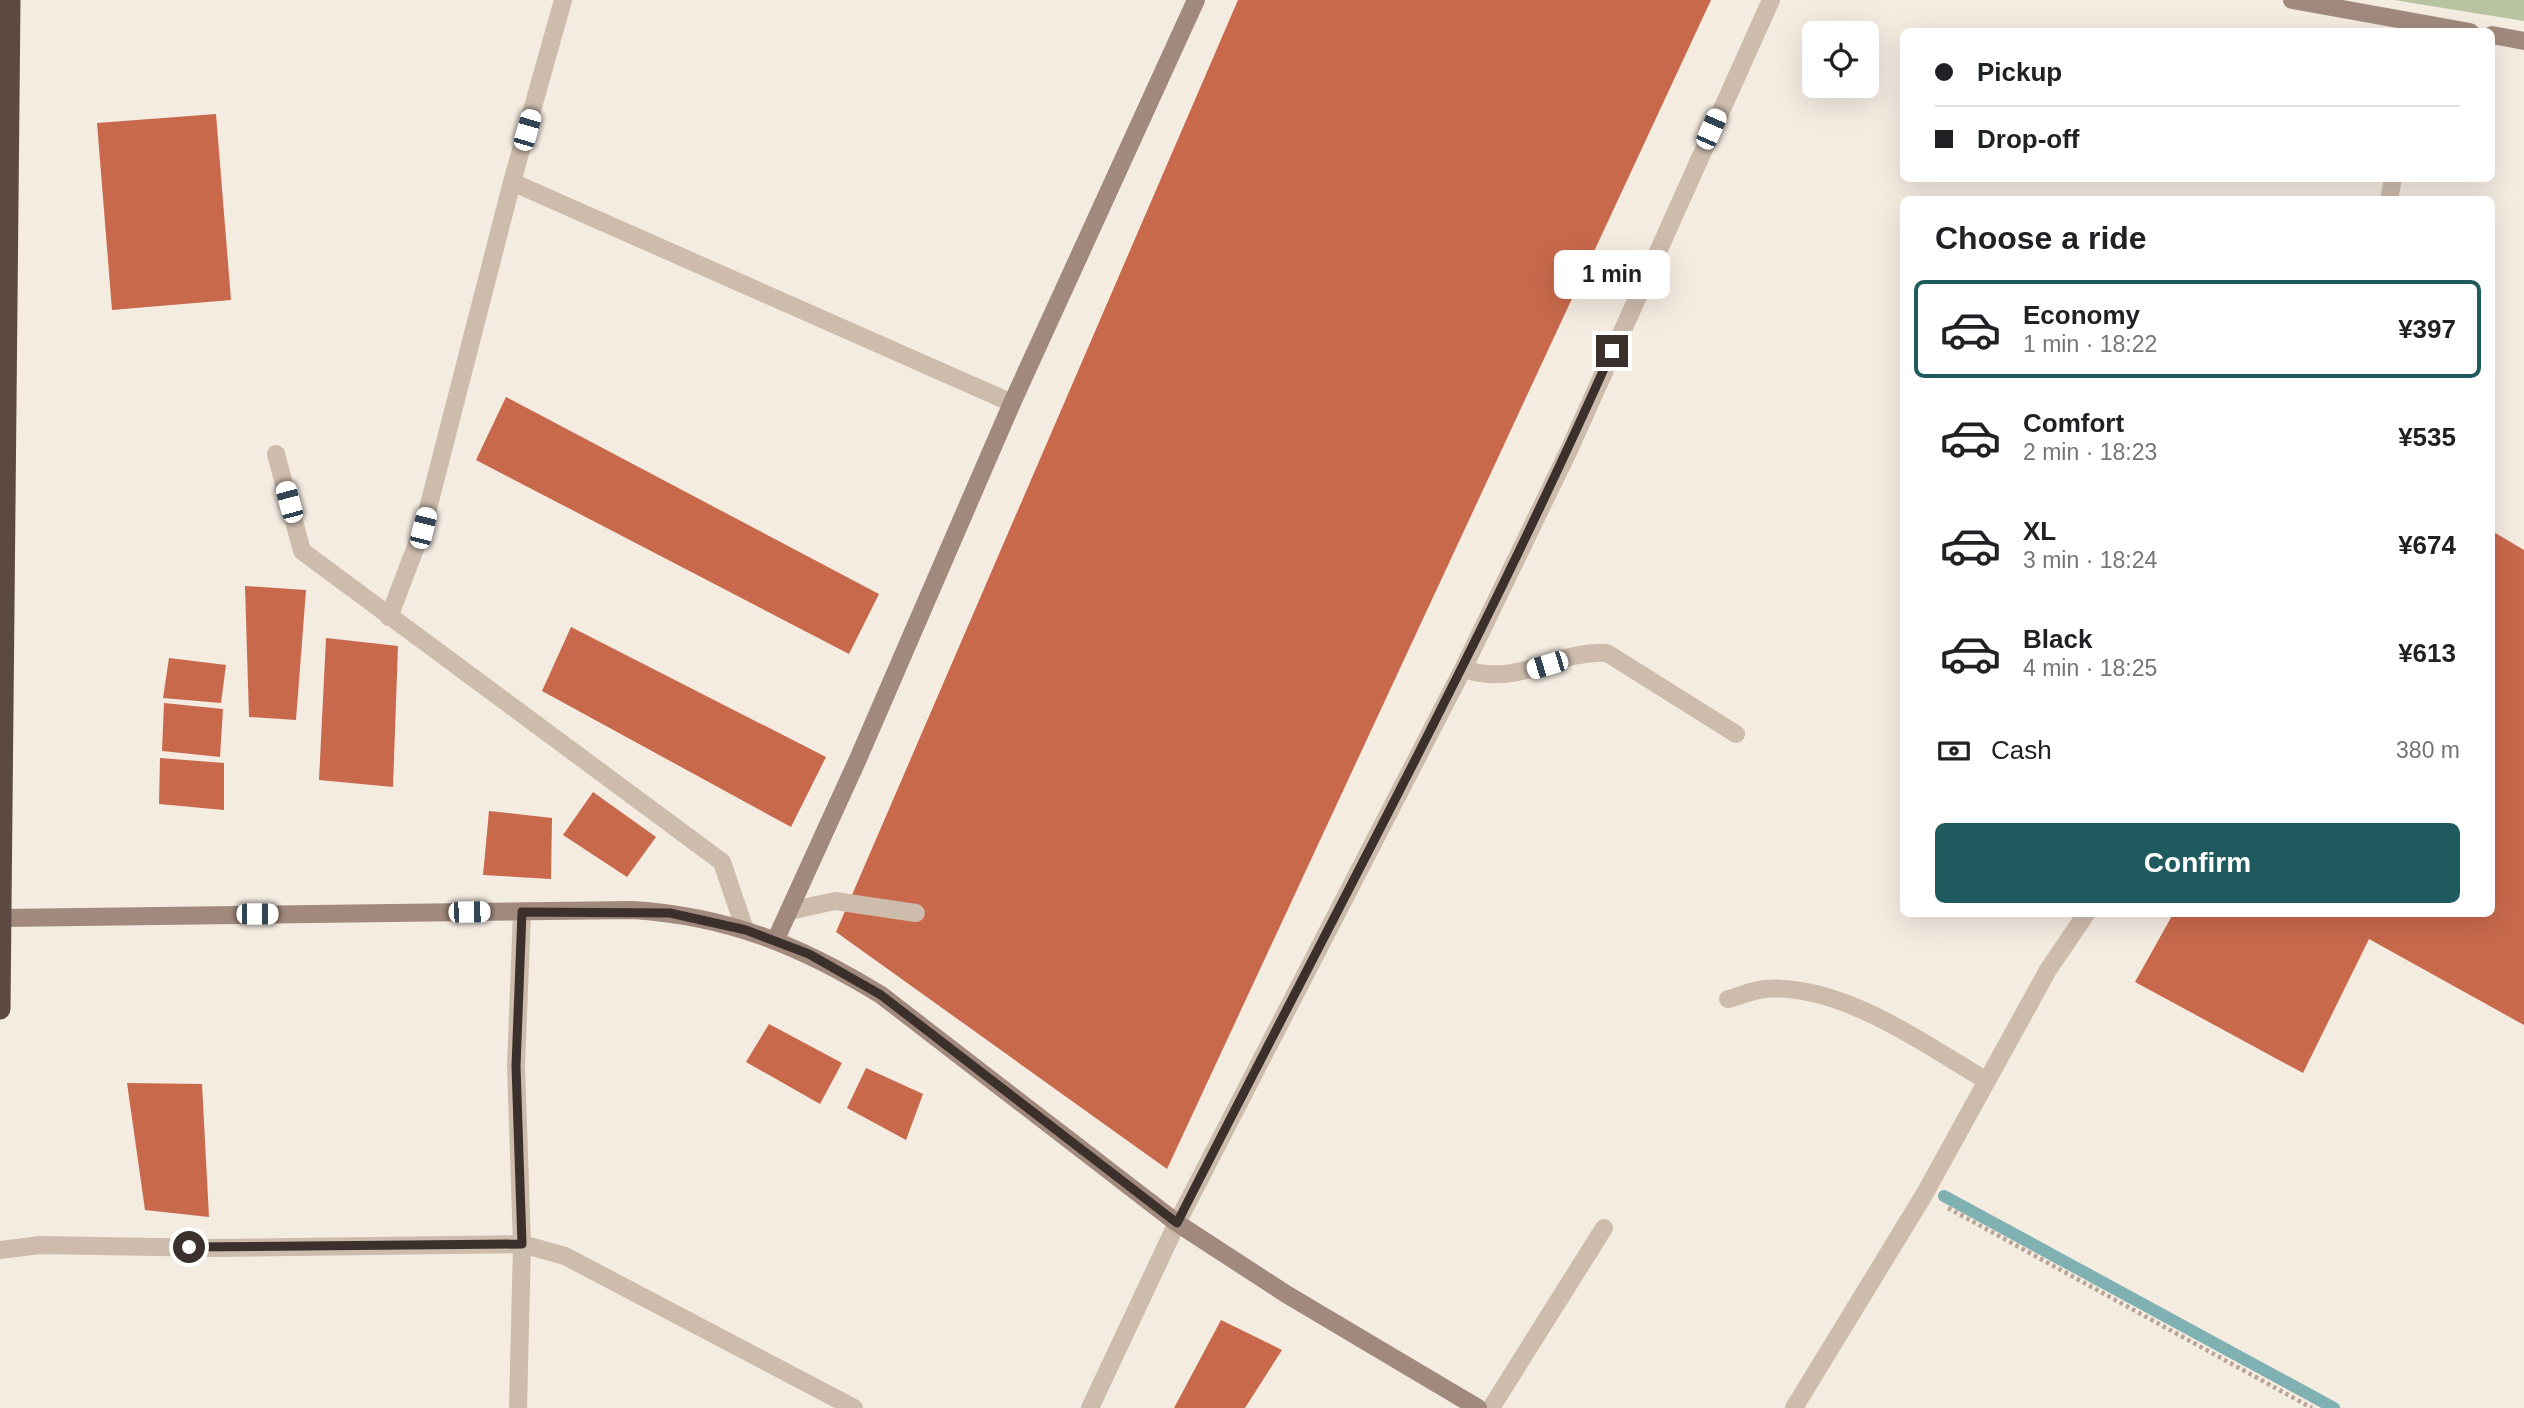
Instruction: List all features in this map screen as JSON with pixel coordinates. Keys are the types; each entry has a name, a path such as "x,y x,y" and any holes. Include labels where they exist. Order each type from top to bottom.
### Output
{"highway":[{"path":"0,1009 10,0"}],"street":[{"path":"389,617 423,528 512,182 563,0"},
{"path":"776,939 858,759 1012,403 1196,0"},
{"path":"1090,1408 1177,1223 1463,669 1569,450 1771,0"},
{"path":"2292,0 2423,27"},
{"path":"2495,36 2524,41"},
{"path":"512,182 1012,403"},
{"path":"276,454 302,551 722,862 746,930"},
{"path":"1463,669 1503,677 1590,652 1606,653 1736,734"},
{"path":"789,911 835,901 916,913"},
{"path":"1,918 522,912 670,913 776,939 841,970 881,995 1177,1223 1286,1294 1478,1408"},
{"path":"518,1408 522,1244 516,1066 522,912"},
{"path":"1794,1408 1924,1195 2048,970 2084,917"},
{"path":"1728,999 1765,989 1800,992 1849,1003 1888,1022 1987,1081"},
{"path":"1491,1408 1604,1228"},
{"path":"0,1250 40,1245 214,1248 522,1244 565,1256 854,1408"}],"path":[{"path":"1924,1195 2312,1408"}],"green space":[{"path":"2395,0 2524,0 2524,21 2400,1"}],"building":[{"path":"1238,0 1711,0 1167,1169 836,932"},
{"path":"216,114 231,300 112,310 97,123"},
{"path":"506,397 879,594 849,654 476,460"},
{"path":"2495,533 2524,550 2524,1025 2369,939 2303,1073 2135,982 2171,917 2495,917"},
{"path":"245,586 306,590 296,720 249,717"},
{"path":"571,627 826,757 791,827 542,691"},
{"path":"326,638 398,646 393,787 319,780"},
{"path":"169,658 226,665 221,703 163,698"},
{"path":"164,703 223,709 220,757 162,751"},
{"path":"160,758 224,763 224,810 159,804"},
{"path":"593,792 656,837 627,877 563,835"},
{"path":"489,811 552,818 551,879 483,875"},
{"path":"769,1024 842,1063 820,1104 746,1062"},
{"path":"866,1068 923,1094 906,1140 847,1108"},
{"path":"127,1083 202,1084 209,1217 145,1210"},
{"path":"1221,1320 1282,1350 1245,1408 1174,1408"}],"waterway":[{"path":"1944,1196 2334,1408"}],"route":[{"path":"189,1247 522,1244 516,1066 522,912 632,910 670,913 708,919 746,930 776,939 809,954 881,995 1177,1223 1463,669 1569,450 1612,351"}]}
